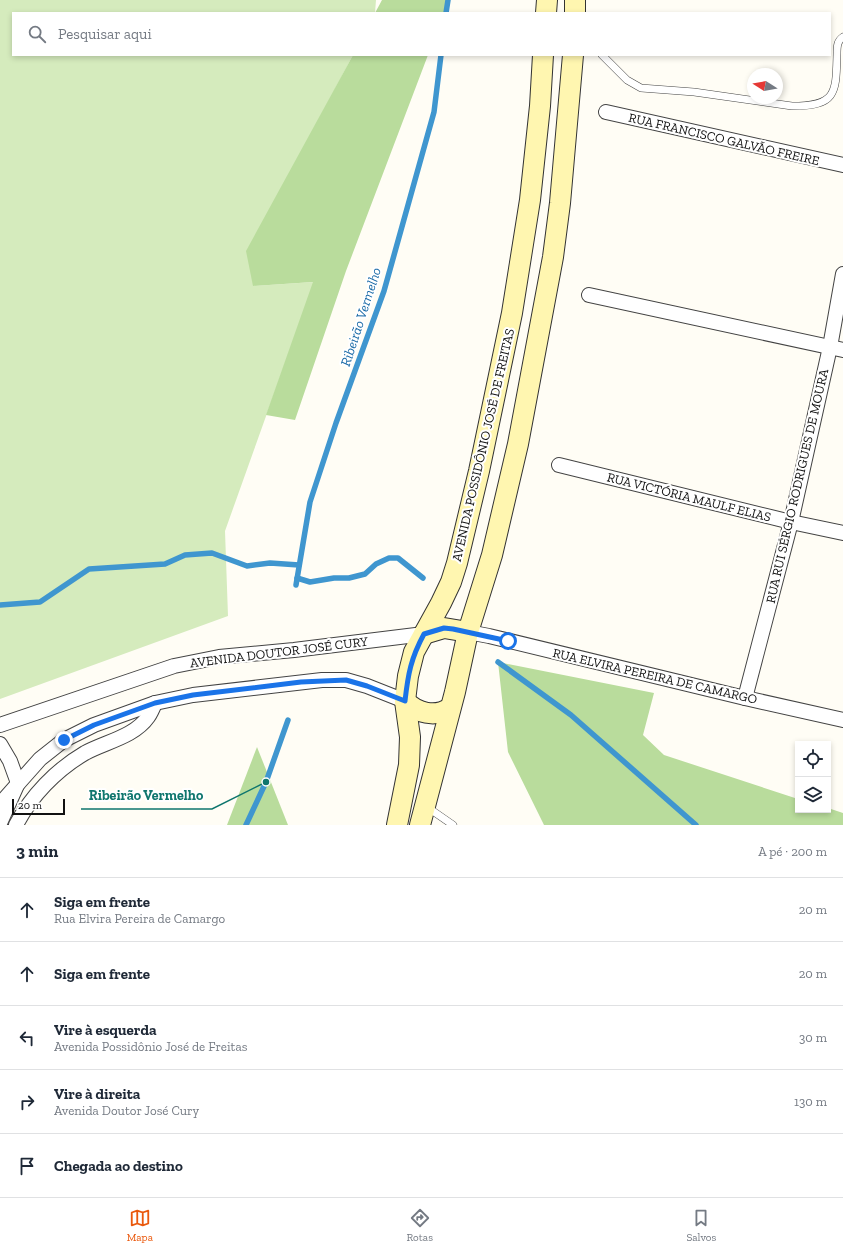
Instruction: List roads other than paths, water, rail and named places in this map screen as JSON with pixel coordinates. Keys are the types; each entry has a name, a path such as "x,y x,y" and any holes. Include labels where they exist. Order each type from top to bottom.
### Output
{"street":[{"path":"546,0 546,12"},
{"path":"575,12 576,0"},
{"name":"AVENIDA POSSIDÔNIO JOSÉ DE FREITAS","path":"397,825 409,765 410,737 405,701 408,676 414,652 441,604 451,582 457,563 479,471 512,313 530,200 540,106 543,56"},
{"path":"420,825 468,632 492,555 518,444 553,257 560,203 573,56"},
{"name":"RUA FRANCISCO GALVÃO FREIRE","path":"606,112 843,165"},
{"name":"RUA RUI SÉRGIO RODRIGUES DE MOURA","path":"746,698 836,349 843,274"},
{"path":"589,295 836,349"},
{"name":"RUA VICTÓRIA MAULF ELIAS","path":"559,465 791,522 843,532"},
{"path":"424,634 444,628 468,632"},
{"name":"RUA ELVIRA PEREIRA DE CAMARGO","path":"468,632 843,720"},
{"name":"AVENIDA DOUTOR JOSÉ CURY","path":"0,725 174,666 219,657 294,650 424,634"},
{"path":"0,804 40,759 64,740 94,725 155,703 193,695 322,680 346,680 367,686 405,701 415,710 425,713 438,713 446,711 450,708"},
{"path":"16,825 27,806 53,777 68,764 85,753 137,728 148,717 155,703"},
{"path":"0,744 10,761 18,783 0,824"}],"lane":[{"path":"603,56 627,80 641,88 694,92 792,106 808,106 826,101 833,92 836,81 837,46 843,37"},
{"path":"425,806 453,825"}],"waterway":[{"name":"Ribeirão Vermelho","path":"446,12 448,0"},
{"name":"Ribeirão Vermelho","path":"296,585 310,502 336,423 384,291 434,112 441,56"},
{"path":"0,605 40,602 89,569 165,564 185,555 212,553 247,566 270,563 299,565"},
{"path":"297,578 310,582 334,578 349,578 365,574 376,564 389,558 398,558 423,578"},
{"path":"498,662 571,715 696,825"},
{"name":"Ribeirão Vermelho","path":"246,825 266,782 288,720"}],"place":[{"name":"Ribeirão Vermelho","path":"266,782"}]}
